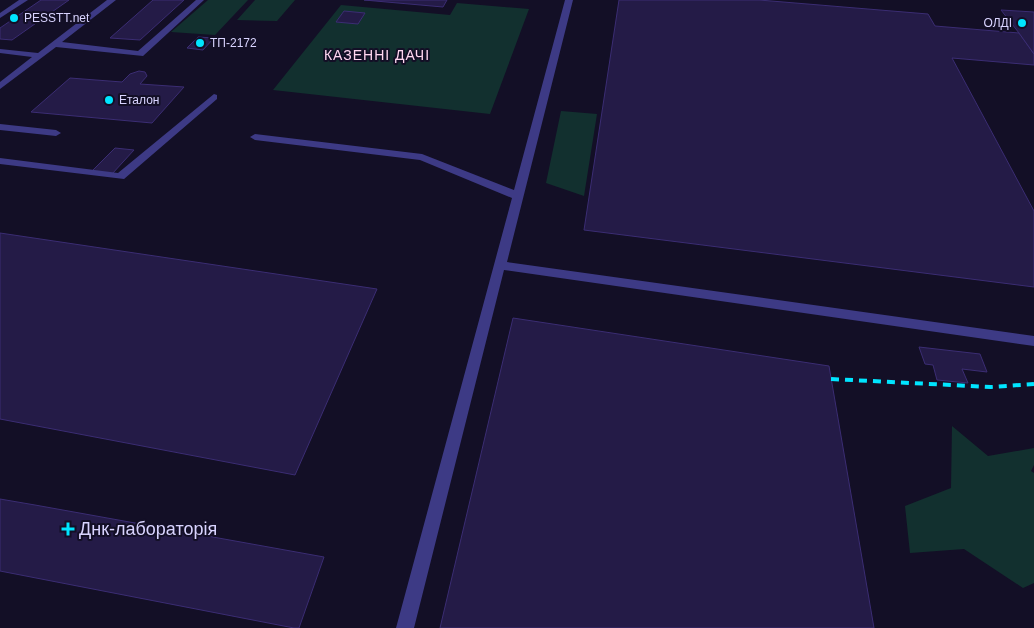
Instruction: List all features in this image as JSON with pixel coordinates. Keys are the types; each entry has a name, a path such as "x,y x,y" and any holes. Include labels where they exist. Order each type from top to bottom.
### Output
{"street":[{"path":"0,16 24,0"},
{"path":"0,86 112,0"},
{"path":"54,44 140,54 200,0"},
{"path":"405,628 569,0"},
{"path":"0,52 40,56"},
{"path":"0,161 120,177 214,97"},
{"path":"0,127 56,134"},
{"path":"255,137 422,157 518,196"},
{"path":"500,265 1034,341"}],"green space":[{"path":"208,0 248,0 215,35 171,32"},
{"path":"255,0 295,0 277,21 237,20"},
{"path":"457,3 529,9 490,114 273,90 341,5 450,15"},
{"path":"561,111 597,114 584,196 546,183"},
{"path":"952,426 988,456 1034,448 1034,465 1031,471 1034,473 1034,583 1023,588 964,549 910,553 905,506 951,488"}],"building":[{"path":"41,0 69,0 12,40 0,39 0,28"},
{"path":"153,0 184,0 140,40 110,38"},
{"path":"364,0 447,0 443,7"},
{"path":"619,0 759,0 928,14 935,26 1019,33 1034,54 1034,65 952,58 1034,211 1034,287 584,230"},
{"name":"ОЛДІ","path":"1001,10 1034,12 1034,54 1019,33"},
{"path":"344,11 365,13 358,24 336,22"},
{"name":"ТП-2172","path":"198,37 214,38 203,50 187,48"},
{"name":"Еталон","path":"139,71 145,72 147,76 140,84 184,87 152,123 31,112 70,78 122,82 130,74"},
{"path":"115,148 134,150 112,174 92,171"},
{"path":"0,233 377,289 295,475 0,419"},
{"path":"513,318 829,366 874,628 440,628"},
{"path":"919,347 980,354 987,372 962,369 968,383 937,380 933,365 925,364"},
{"path":"0,499 324,557 299,628 294,628 0,571"}],"railway":[{"path":"831,379 991,387 1034,384"}],"place":[{"name":"PESSTT.net","path":"14,18"},
{"name":"ОЛДІ","path":"1022,23"},
{"name":"ТП-2172","path":"200,43"},
{"name":"Еталон","path":"109,100"},
{"name":"Днк-лабораторія","path":"68,529"}],"district":[{"name":"КАЗЕННІ ДАЧІ","path":"377,55"}]}
